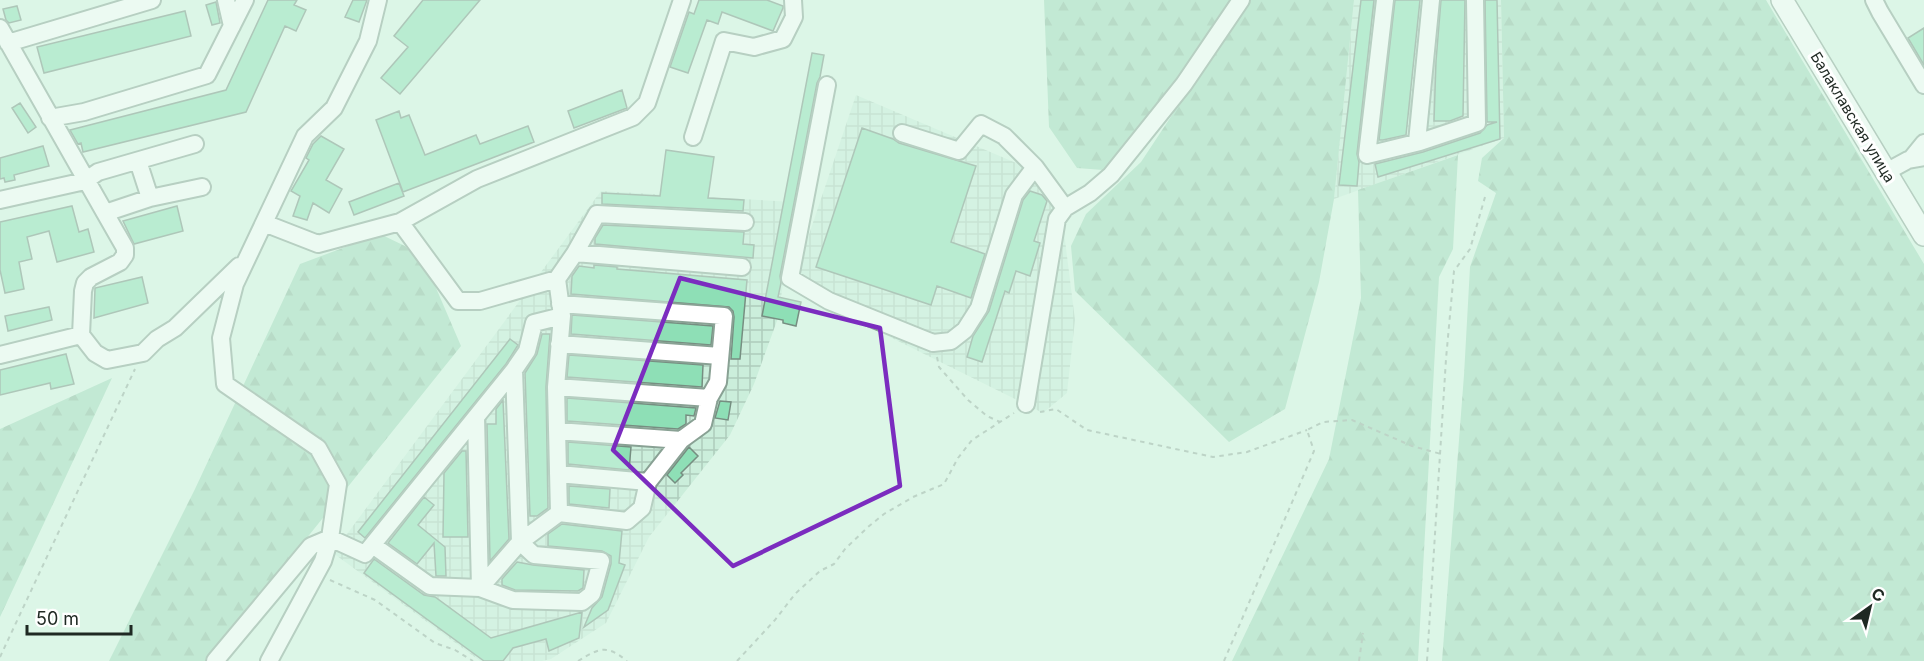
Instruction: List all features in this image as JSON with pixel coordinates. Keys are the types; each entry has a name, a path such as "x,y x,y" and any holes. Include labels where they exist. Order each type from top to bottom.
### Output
{"main road":[{"name":"Балаклавская улица","path":"1782,0 1924,235"}],"street":[{"path":"152,0 3,38 124,248 124,255 120,262 91,277 85,283 81,335 95,353 107,360 143,353 157,339 175,328 248,257"},
{"path":"226,0 232,26"},
{"path":"50,118 84,112 207,75 245,0"},
{"path":"269,661 288,622 316,574 330,538 338,484 318,448 225,384 221,338 235,284 305,136 334,108 369,41 378,0"},
{"path":"264,223 318,244 400,222 477,179 633,117 647,103 681,0"},
{"path":"693,137 724,41 754,47 783,39 794,17 793,0"},
{"path":"1029,409 1048,263 1057,219 1065,208 1090,193 1111,175 1184,84 1241,0"},
{"path":"1384,0 1366,155 1477,123 1474,0"},
{"path":"1417,142 1431,0"},
{"path":"1874,0 1924,85"},
{"path":"827,85 790,278 829,301 933,343 951,341 965,330 980,308 1014,195 1035,167"},
{"path":"902,132 959,151 981,124 1004,136 1035,167 1065,208"},
{"path":"1886,172 1918,158 1924,143"},
{"path":"0,200 85,181 98,172 195,144"},
{"path":"138,161 150,198"},
{"path":"105,213 150,198 202,187"},
{"path":"400,222 458,301 480,301 557,279 597,214 745,222"},
{"path":"575,253 742,267"},
{"path":"557,279 561,310 556,387 559,513"},
{"path":"215,661 311,546 330,538 365,554 374,546 514,370 527,351 534,323 561,310 724,316 718,382 709,398 703,424 681,440 648,482 642,508 627,521 559,513 520,542 480,588"},
{"path":"0,355 81,335"},
{"path":"559,344 720,356"},
{"path":"374,546 430,586 480,588 513,600 582,602 592,594 601,561 534,555 520,542 514,370"},
{"path":"556,387 709,398"},
{"path":"476,417 480,588"},
{"path":"557,431 681,440"},
{"path":"558,474 648,482"}],"path":[{"path":"1427,661 1446,359 1454,271 1470,249 1485,197"},
{"path":"933,343 939,367 987,416 1001,422"},
{"path":"0,657 143,353"},
{"path":"737,661 775,620 795,594 820,572 834,564 845,549 868,527 884,514 913,497 944,484 958,458 972,440 1001,422 1029,409 1056,409 1087,430 1213,457 1247,452 1323,423 1352,420 1412,446 1441,454"},
{"path":"1224,661 1314,451 1307,430"},
{"path":"316,574 375,600 435,643 455,650 473,661"},
{"path":"1359,661 1363,633"},
{"path":"578,661 597,650 611,650 627,661"}],"highlighted area":[{"path":"680,278 880,328 900,486 733,566 613,450"}],"shaded area":[{"path":"1354,0 1501,0 1504,138 1334,199"},
{"path":"856,95 1028,168 1058,184 1075,320 1067,393 1043,413 791,288"},
{"path":"601,191 795,202 778,318 754,384 730,435 649,537 606,623 551,659 480,661 333,553"}],"green space":[{"path":"1044,0 1235,0 1130,141 1103,170 1077,168 1049,127"},
{"path":"1248,0 1354,0 1334,199 1319,282 1285,409 1229,442 1075,291 1071,246 1086,214 1141,162"},
{"path":"1501,0 1766,0 1924,264 1924,661 1442,661 1470,267 1496,193 1478,181 1482,158 1504,138"},
{"path":"1458,155 1453,249 1439,277 1418,661 1232,661 1329,459 1361,298 1358,190"},
{"path":"380,234 405,246 430,274 461,346 208,661 109,661 195,489 300,264"},
{"path":"112,378 0,617 0,429"}],"building":[{"path":"268,0 297,0 294,5 306,10 296,31 285,26 246,112 83,152 81,143 78,144 70,130 226,90"},
{"path":"353,0 367,0 359,22 345,17"},
{"path":"423,0 480,0 400,94 381,78 408,47 394,36"},
{"path":"699,0 767,0 783,8 773,31 722,12 718,24 707,20 688,73 670,67 689,12 694,14"},
{"path":"1361,0 1374,0 1357,154 1359,162 1357,186 1339,185"},
{"path":"1395,0 1420,0 1406,135 1379,140"},
{"path":"1441,0 1465,0 1463,116 1450,121 1434,121"},
{"path":"1485,0 1497,0 1500,139 1378,177 1375,164 1423,152 1480,133 1487,125 1497,122 1487,122"},
{"path":"216,2 220,23 212,25 206,5"},
{"path":"17,6 21,20 9,23 3,9"},
{"path":"185,11 191,36 44,73 37,47"},
{"path":"1924,28 1924,65 1908,38"},
{"path":"812,53 824,55 780,276 778,297 801,302 796,326 783,323 783,320 762,316"},
{"path":"622,90 627,108 574,128 568,111"},
{"path":"20,103 36,127 28,133 12,108"},
{"path":"399,111 401,118 409,115 425,155 476,135 480,144 528,126 534,142 403,192 376,120"},
{"path":"862,128 899,143 976,166 951,242 985,254 971,298 937,286 931,305 816,267"},
{"path":"321,136 344,149 326,180 342,189 329,213 313,203 307,220 293,216 300,196 291,191 309,160 306,158 313,144"},
{"path":"43,146 49,166 14,175 15,180 5,182 4,178 0,179 0,158"},
{"path":"666,150 714,157 708,198 744,200 743,211 602,204 602,193 660,196"},
{"path":"399,183 404,196 354,215 349,202"},
{"path":"1030,191 1042,195 1047,201 1034,241 1040,243 1030,276 1016,271 1009,293 1005,291 982,362 967,357 973,336 989,311 1023,200"},
{"path":"72,206 79,232 88,229 94,252 57,262 49,231 27,237 32,259 19,262 24,289 5,293 0,270 0,222"},
{"path":"177,206 183,231 134,244 123,221"},
{"path":"603,225 744,232 743,244 754,245 753,258 595,244 595,238"},
{"path":"594,265 747,280 740,359 731,359 734,317 729,307 571,294 572,276 579,266 594,268"},
{"path":"142,277 148,303 94,318 95,288"},
{"path":"49,307 52,320 8,331 5,316"},
{"path":"572,315 713,326 711,345 571,334"},
{"path":"542,334 550,334 546,387 548,508 537,516 530,516 525,373 537,354"},
{"path":"510,339 518,345 506,364 365,538 358,532"},
{"path":"66,354 74,384 51,389 50,383 0,395 0,370"},
{"path":"569,355 703,365 702,387 567,377"},
{"path":"567,398 696,408 694,416 686,415 686,424 678,429 567,421"},
{"path":"503,400 509,539 490,561 487,424 496,424 496,409"},
{"path":"720,401 731,402 728,420 715,418"},
{"path":"568,442 631,447 629,470 568,464"},
{"path":"689,447 698,456 681,473 683,475 675,483 667,475"},
{"path":"462,451 466,451 468,537 443,537 444,473"},
{"path":"569,486 610,489 609,508 569,504"},
{"path":"424,497 434,505 418,525 445,547 446,576 436,576 434,543 417,564 388,543"},
{"path":"562,524 622,531 619,563 625,565 608,610 584,627 592,608 602,597 611,556 602,551 548,546 548,534"},
{"path":"374,559 424,595 435,597 491,638 582,612 579,638 549,651 546,639 513,648 503,661 484,661 364,573"},
{"path":"517,562 584,570 583,588 578,591 515,590 502,585 502,579"}]}
